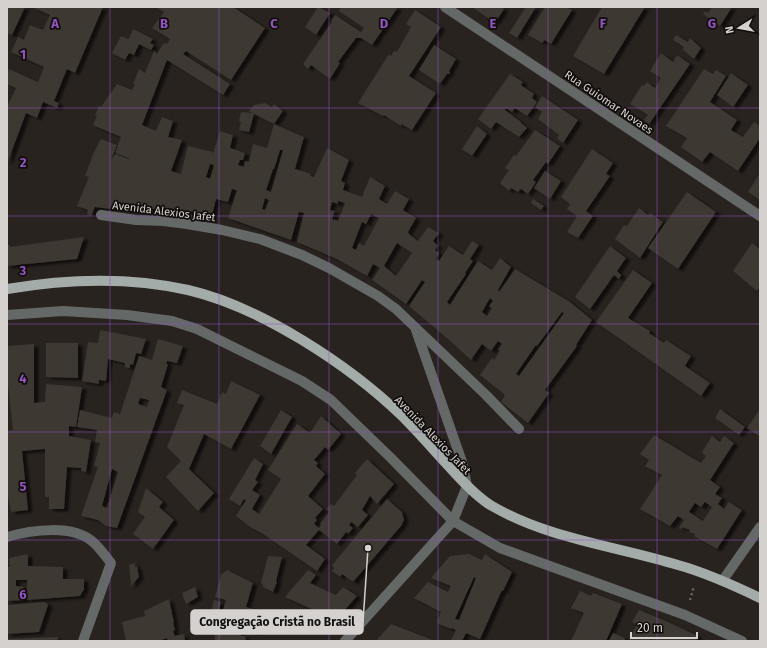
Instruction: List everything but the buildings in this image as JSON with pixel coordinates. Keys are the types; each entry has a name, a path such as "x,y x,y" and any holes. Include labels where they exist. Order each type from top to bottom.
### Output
{"main road":[{"name":"Avenida Alexios Jafet","path":"7,289 90,280 138,283 188,290 231,304 276,326 320,351 356,377 402,416 466,486 490,505 527,524 589,542 677,564 723,580 760,598"}],"street":[{"name":"Rua Guiomar Novaes","path":"445,7 760,216"},
{"name":"Avenida Alexios Jafet","path":"101,215 136,220 187,224 260,239 302,255 329,268 378,296 415,327 519,429"},
{"path":"7,315 63,311 127,315 172,321 197,329 302,381 331,400 453,521 500,548 685,615 742,641"},
{"name":"Avenida Alexios Jafet","path":"415,327 462,462 466,486 453,521"},
{"path":"344,641 453,521"},
{"path":"723,580 760,527"},
{"path":"7,537 60,530 80,534 93,542 111,563 83,641"}],"path":[{"path":"685,615 699,572"}],"place":[{"name":"Congregação Cristã no Brasil","path":"368,548"}]}
